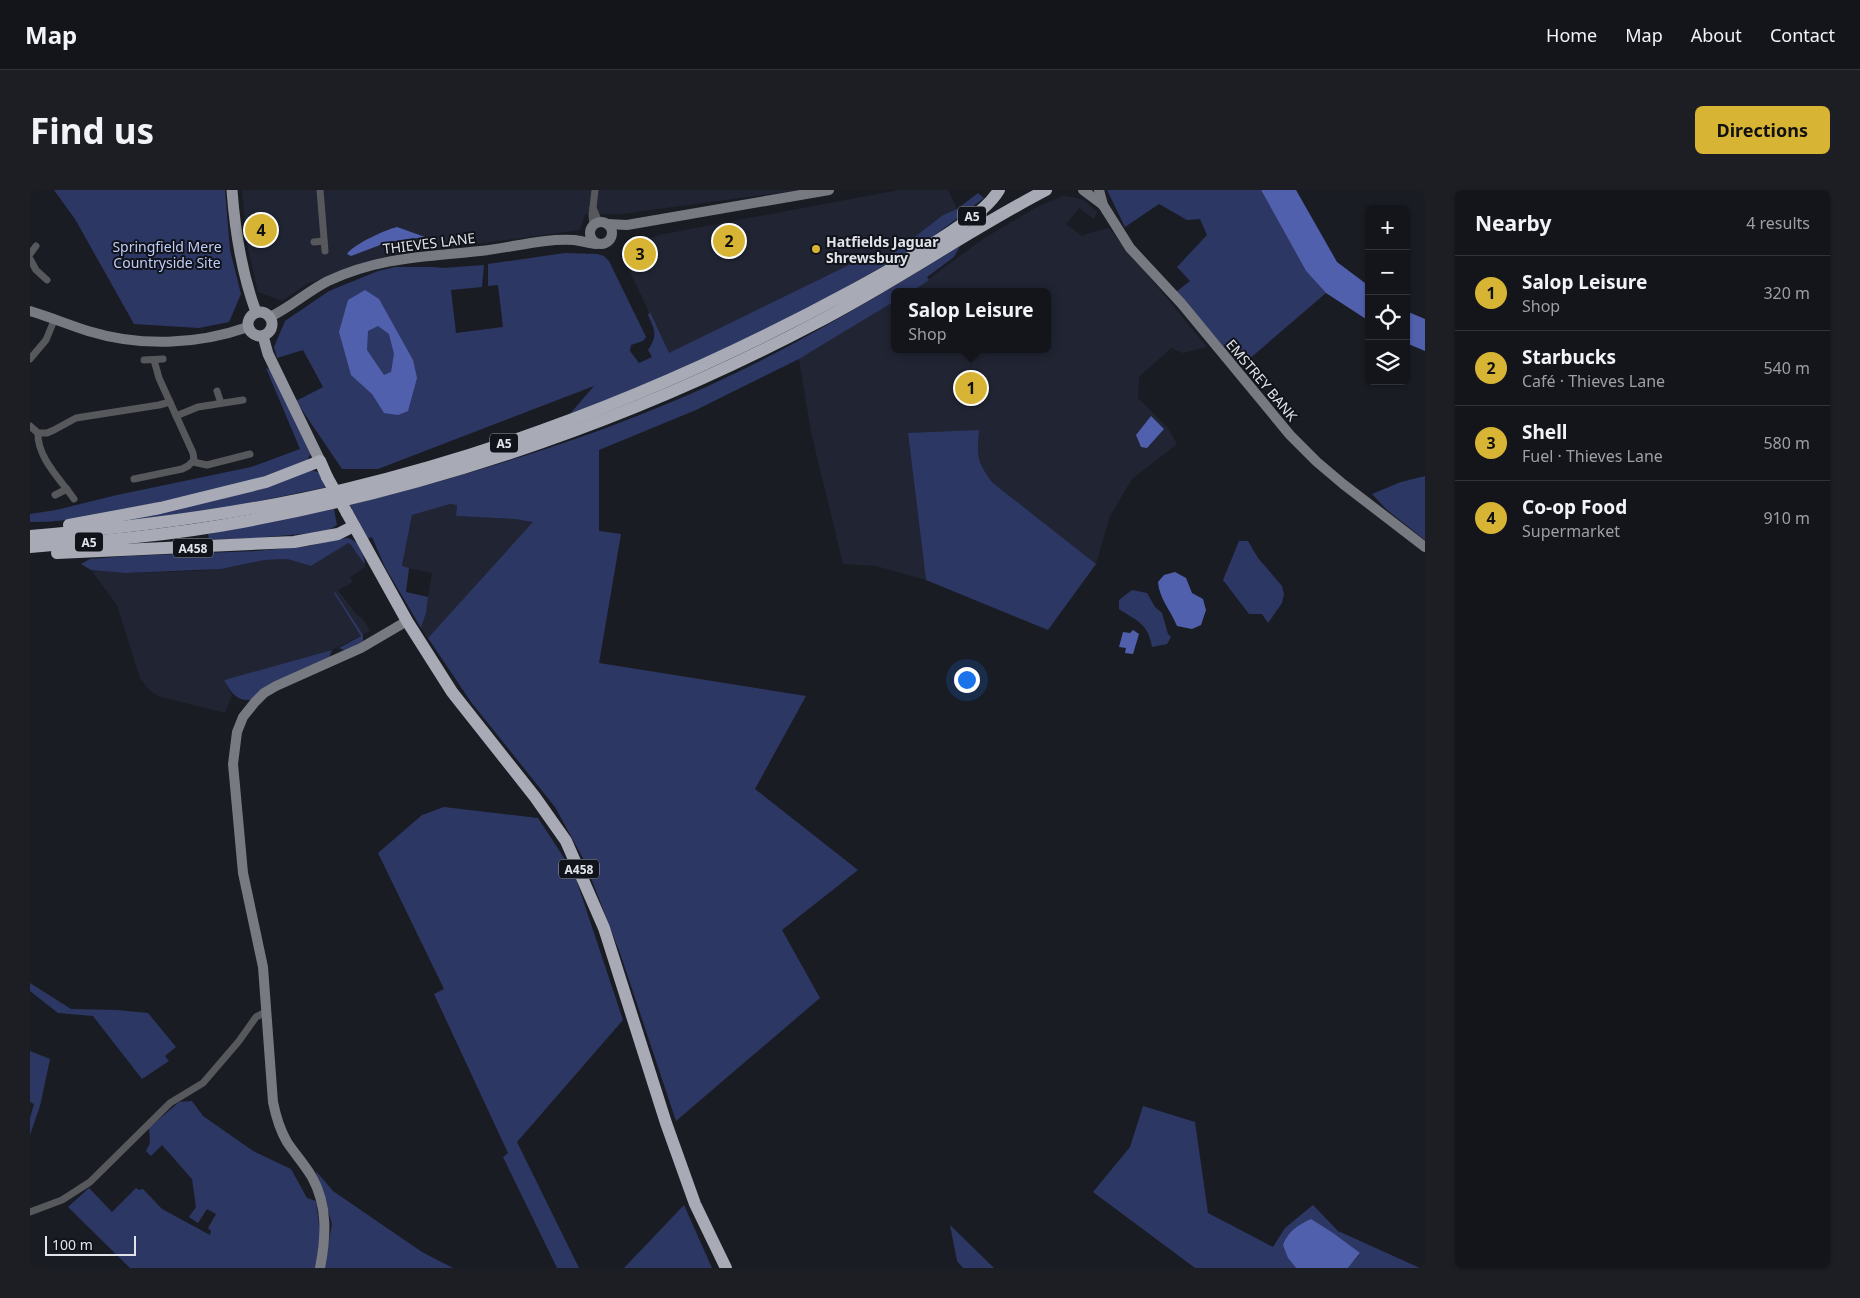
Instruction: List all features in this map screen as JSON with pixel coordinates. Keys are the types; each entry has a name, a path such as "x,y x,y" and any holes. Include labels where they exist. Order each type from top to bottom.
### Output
{"highway":[{"name":"A5","path":"30,535 99,530 176,520 223,513 346,489 464,456 532,434 656,387 804,317 876,278 941,238 993,201 1000,190"},
{"name":"A5","path":"30,547 148,536 241,522 293,511 459,470 583,428 660,397 814,325 886,285 985,223 1046,190"},
{"path":"30,535 42,528 84,523 160,508 266,482 320,461"},
{"name":"A458","path":"320,461 407,621 452,692 535,797 566,841 604,928 666,1123 695,1204 726,1268"},
{"name":"A458","path":"30,553 147,550 294,542 338,534 354,526"}],"main road":[{"path":"232,190 246,280 256,312"},
{"path":"574,240 597,226 627,225 829,190"},
{"name":"EMSTREY BANK","path":"1083,190 1103,205"},
{"name":"EMSTREY BANK","path":"1099,190 1103,205 1130,248 1181,303 1290,434 1317,462 1343,484 1425,547"},
{"path":"574,240 606,244 612,236 627,225"},
{"path":"597,226 612,229 612,236"},
{"path":"596,244 592,241 597,226"},
{"name":"THIEVES LANE","path":"270,317 288,308 326,282 375,264 431,255 574,240"},
{"path":"30,310 90,331 153,342 206,338 248,327"},
{"path":"256,312 264,312 270,317 271,328 263,336 255,335 248,327 250,316 256,312"},
{"name":"A458","path":"263,336 268,354 320,461"},
{"path":"320,1268 325,1234 324,1210 311,1175 287,1142 277,1122 273,1102 263,967 242,873 233,764 237,732 246,711 264,693 361,648 407,621"}],"street":[{"path":"320,190 325,251"},
{"path":"595,190 592,216 597,226"},
{"path":"314,242 324,241"},
{"path":"32,253 36,270 43,279"},
{"path":"30,359 46,340 55,318"},
{"path":"144,360 163,359"},
{"path":"154,360 156,371 193,453 193,462"},
{"path":"217,391 221,403"},
{"path":"176,416 198,407 243,400"},
{"path":"30,426 38,433 47,432 76,418 160,406 170,402"},
{"path":"38,433 38,446 74,499"},
{"path":"137,476 182,469 193,462 207,465 250,454"},
{"path":"55,495 67,489"},
{"path":"30,1212 62,1200 90,1182 170,1103 203,1083 240,1041 256,1017 266,1012"}],"shaded area":[{"path":"242,190 800,190 622,214 585,214 580,230 387,256 307,284 282,301 258,292 247,244"},
{"path":"899,190 948,190 957,209 943,215 895,252 855,262 669,354 620,251 659,235"},
{"path":"1261,190 1296,190 1337,262 1365,283 1365,318 1326,293 1306,271"},
{"path":"1063,196 1085,201 1097,212 1094,219 1079,208 1066,224 1082,236 1109,228 1207,347 1183,353 1171,348 1139,377 1138,398 1168,428 1177,444 1132,479 1110,516 1096,564 993,483 983,470 977,457 908,433 926,580 876,566 843,564 811,432 799,359 891,303 891,353 1051,353 1051,288 916,288 983,239 1037,207"},
{"path":"397,227 425,237 388,242 351,256 347,254 363,242"},
{"path":"365,290 379,299 413,360 417,378 408,411 398,415 384,413 372,394 351,375 339,332 348,300","holes":["378,326 389,334 394,354 391,372 384,375 367,350 368,331"]},
{"path":"1410,313 1425,319 1425,351 1410,345"},
{"path":"1151,416 1164,429 1147,448 1141,447 1136,435"},
{"path":"450,504 457,505 456,516 534,522 428,638 421,628 425,616 432,573 402,567 412,515"},
{"path":"347,543 350,544 366,567 350,577 353,582 338,590 357,615 363,619 370,631 332,650 224,680 232,695 225,713 158,696 150,691 140,678 117,605 91,570 125,573 196,571 221,569 265,560 287,559 311,566"},
{"path":"1175,572 1186,578 1192,593 1203,599 1206,610 1201,625 1192,629 1177,626 1159,588 1158,582 1164,575"},
{"path":"1133,630 1139,634 1133,654 1125,653 1126,648 1119,647 1123,632 1130,633"},
{"path":"1311,1219 1360,1253 1348,1268 1296,1268 1288,1258 1283,1245 1285,1240 1294,1229"}],"green space":[{"name":"Springfield Mere Countryside Site","path":"54,190 225,190 230,250 241,294 229,322 199,328 134,324 75,219"},
{"path":"1107,190 1261,190 1306,271 1326,293 1241,366 1176,292 1190,281 1177,267 1207,235 1200,219 1187,220 1159,204 1125,227"},
{"path":"978,193 984,198 926,242 782,323 709,358 569,415 594,386 378,469 342,469 296,401 323,387 303,350 277,358 274,347 285,321 329,291 378,271 395,267 443,268 484,265 482,287 451,290 456,333 503,327 498,285 488,286 488,264 565,253 597,254 604,256 609,261 646,337 643,341 631,345 630,351 639,363 652,357 648,350 654,336 654,329 648,315 650,312 669,353 855,262 895,252 943,215 957,209"},
{"path":"960,246 954,257 927,277 929,280 917,288 891,288 891,303 799,359 696,410 599,450 599,531 621,534 599,663 806,696 755,789 858,870 782,930 820,998 676,1121 620,953 584,860 555,807 471,702 428,638 533,522 514,519 456,516 457,505 450,504 412,515 402,566 409,568 406,592 428,597 426,613 421,628 385,567 372,537 367,539 350,505 479,470 606,428 723,379 793,344"},
{"path":"266,368 271,370 311,453 306,462 251,481 193,495 77,519 30,522 30,514 251,467 300,449"},
{"path":"979,430 979,458 983,469 993,483 1096,564 1048,630 926,580 908,433"},
{"path":"311,470 321,473 327,487 224,508 110,525"},
{"path":"1425,476 1425,540 1387,510 1372,494 1401,482"},
{"path":"334,509 337,525 326,532 209,540 208,534"},
{"path":"348,538 360,548 365,565 348,543 311,566 287,559 265,560 221,569 125,573 91,570 81,564 90,559 128,556 256,551 309,546"},
{"path":"1239,541 1248,541 1258,558 1282,586 1284,594 1282,603 1268,623 1262,614 1249,614 1223,580"},
{"path":"1132,590 1147,593 1155,607 1162,613 1168,634 1171,637 1167,644 1152,647 1148,633 1141,623 1119,609 1119,600"},
{"path":"335,592 363,635 363,641 346,651 339,648 361,636"},
{"path":"332,650 328,660 250,700 237,697 224,680"},
{"path":"444,807 538,818 574,873 623,1020 517,1142 579,1268 557,1268 503,1157 508,1153 434,994 444,989 378,853 422,815"},
{"path":"30,983 71,1009 148,1013 176,1047 165,1056 169,1061 142,1079 93,1016 58,1013 30,991"},
{"path":"30,1051 50,1059 40,1106 30,1135 30,1118 34,1104 30,1102"},
{"path":"192,1101 203,1116 253,1151 291,1169 307,1198 316,1201 320,1233 316,1268 130,1268 68,1207 89,1188 112,1212 136,1188 139,1190 143,1189 162,1209 210,1235 211,1231 208,1228 216,1214 207,1209 198,1223 189,1217 196,1207 192,1179 162,1145 151,1156 146,1151 150,1143 149,1128 179,1102"},
{"path":"1143,1106 1195,1122 1208,1213 1273,1247 1285,1228 1313,1205 1338,1231 1420,1268 1348,1268 1360,1254 1288,1258 1296,1268 1195,1268 1093,1192 1130,1147"},
{"path":"316,1171 333,1191 422,1252 453,1268 324,1268 332,1224"},
{"path":"684,1205 712,1268 624,1268"},
{"path":"950,1225 994,1268 963,1268 957,1261"}],"place":[{"name":"Co-op Food","path":"261,230"},
{"name":"Starbucks","path":"729,241"},
{"name":"Hatfields Jaguar Shrewsbury","path":"816,249"},
{"name":"Shell","path":"640,254"},
{"name":"Salop Leisure","path":"971,388"}]}
